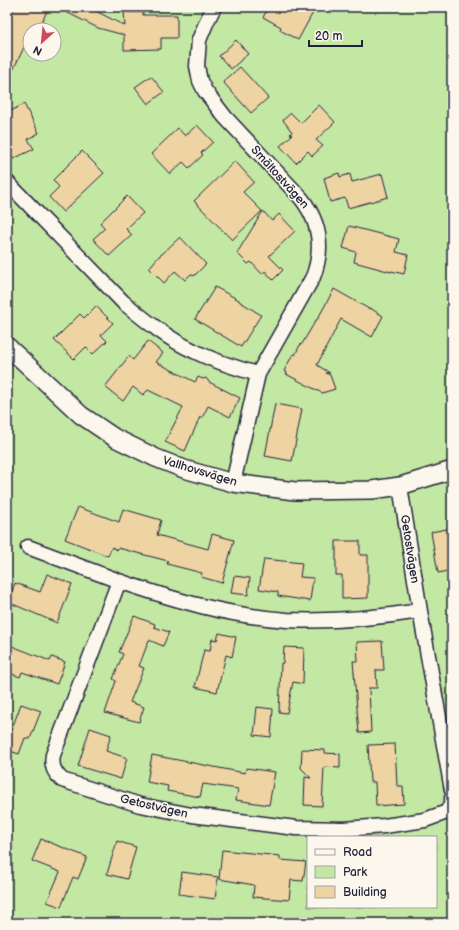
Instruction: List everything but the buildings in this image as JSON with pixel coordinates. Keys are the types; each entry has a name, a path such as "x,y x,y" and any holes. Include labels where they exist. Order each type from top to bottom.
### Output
{"street":[{"name":"Smältostvägen","path":"214,7 199,40 197,66 200,81 205,91 225,117 310,209 316,223 319,238 318,263 313,277 258,374 233,483"},
{"path":"7,182 123,302 141,317 193,351 234,367 258,374"},
{"name":"Vallhovsvägen","path":"7,346 80,415 115,438 156,458 184,469 233,483 295,491 372,490 400,486 452,470"},
{"name":"Getostvägen","path":"400,486 420,611 452,790"},
{"path":"28,547 171,599 229,612 286,620 321,620 378,617 420,611"},
{"name":"Getostvägen","path":"119,581 53,755 51,764 55,774 62,780 140,806 192,815 296,828 344,829 384,826 425,820 447,812 452,802 452,798"}],"green space":[{"path":"7,7 452,7 452,923 7,923"}]}
